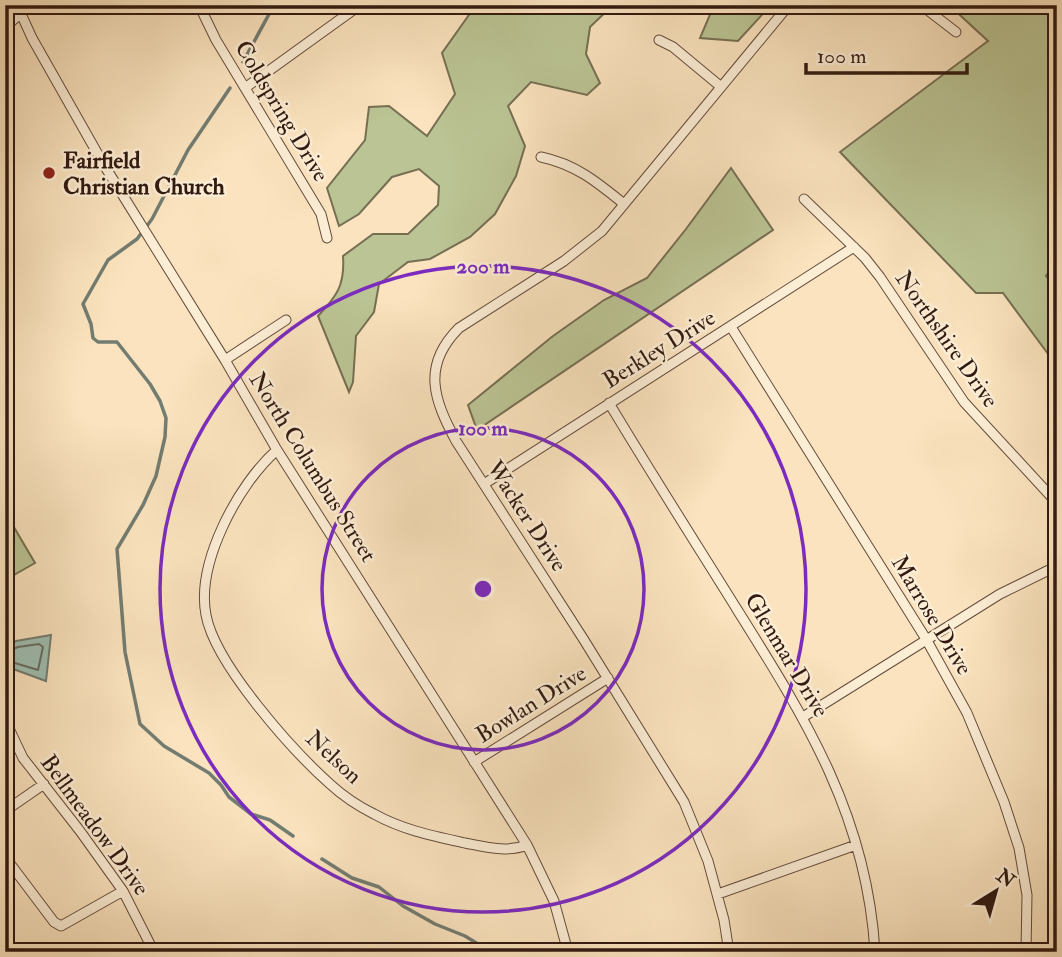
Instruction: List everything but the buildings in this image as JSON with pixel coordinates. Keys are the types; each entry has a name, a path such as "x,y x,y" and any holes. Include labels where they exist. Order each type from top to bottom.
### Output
{"street":[{"path":"5,27 19,9 30,5"},
{"name":"Coldspring Drive","path":"199,5 245,88 321,214 327,238"},
{"path":"245,88 360,5"},
{"name":"Wacker Drive","path":"729,952 718,894 696,827 684,802 464,454 442,413 435,383 435,367 448,339 459,328 590,242 789,5"},
{"path":"921,5 956,32"},
{"name":"North Columbus Street","path":"19,9 32,38 78,118 277,450 527,845 554,901 568,952"},
{"path":"659,40 673,47 720,86"},
{"path":"541,157 580,170 624,204"},
{"name":"Northshire Drive","path":"804,199 854,247 880,277 964,402 1057,502"},
{"name":"Berkley Drive","path":"484,484 854,247"},
{"path":"225,360 285,320"},
{"name":"Marrose Drive","path":"731,327 926,639 967,713 1014,832 1022,863 1027,895 1026,952"},
{"name":"Glenmar Drive","path":"609,403 659,488 803,717 833,779 856,845 871,908 875,952"},
{"name":"Nelson","path":"277,450 256,471 238,496 224,524 205,584 206,616 211,634 224,659 252,698 297,751 331,786 372,813 417,832 499,849 514,850 527,845"},
{"path":"803,717 1009,589 1057,566"},
{"name":"Bowlan Drive","path":"474,762 608,678"},
{"name":"Bellmeadow Drive","path":"5,720 18,750 123,891 154,952"},
{"path":"5,811 44,784"},
{"path":"718,894 856,845"},
{"path":"5,857 54,922 61,926 123,891"}],"green space":[{"path":"476,5 613,5 590,27 586,54 600,83 587,95 531,82 508,106 525,146 516,176 495,214 470,237 430,259 408,262 379,284 374,312 356,336 353,382 349,392 318,316 341,282 343,256 373,234 408,234 438,205 439,186 419,169 392,177 359,214 339,226 327,188 365,140 369,107 389,106 427,136 455,94 442,53"},
{"path":"714,5 771,5 738,41 700,38"},
{"path":"949,5 1057,5 1057,260 1046,276 1057,289 1057,366 1003,293 976,293 840,152 988,41"},
{"path":"731,168 773,230 477,430 468,405 553,336 604,300 647,278"},
{"path":"5,512 35,563 5,580"}],"water":[{"path":"51,635 46,681 5,666 5,647 16,641"}],"waterway":[{"path":"243,62 274,5"},
{"path":"230,88 188,150 152,219 137,239 108,260 83,304 93,338 98,342 117,342 150,384 166,418 165,437 156,476 143,505 117,549 125,652 140,724 164,746 209,773 229,797 251,814 270,820 293,836"},
{"path":"322,859 352,878 379,887 403,906 435,924 465,936 491,952"}],"place":[{"name":"Fairfield Christian Church","path":"49,173"}]}
